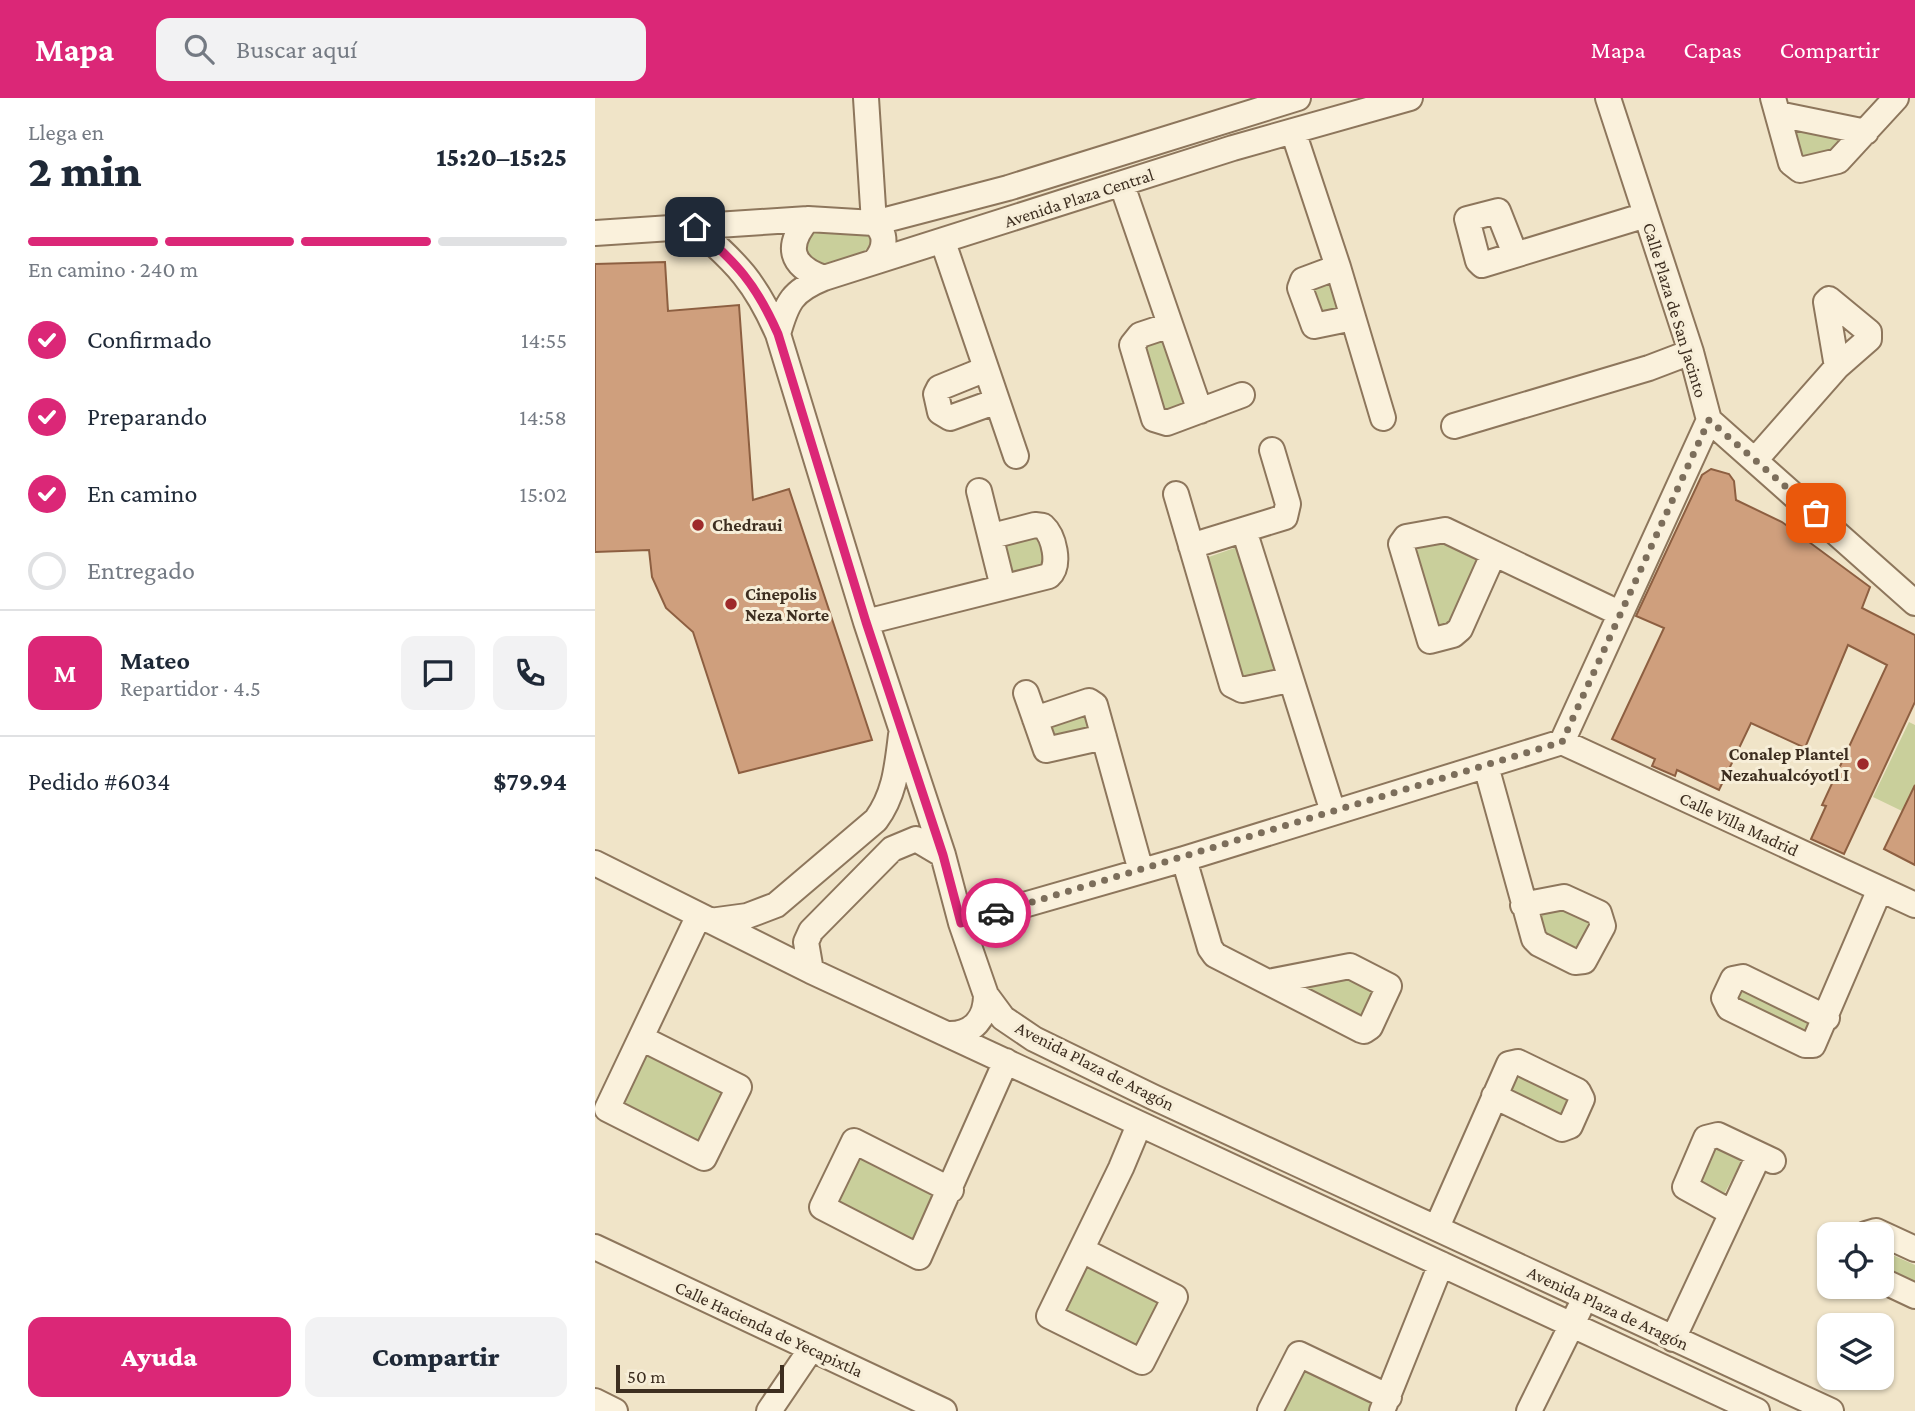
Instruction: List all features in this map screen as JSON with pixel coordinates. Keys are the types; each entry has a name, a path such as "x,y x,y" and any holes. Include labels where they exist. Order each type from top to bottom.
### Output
{"street":[{"path":"866,98 874,223 880,228 884,241 881,254 875,261"},
{"name":"Avenida Plaza Central","path":"695,227 808,219 874,223 1008,188 1232,108 1299,98"},
{"name":"Avenida Plaza Central","path":"778,334 785,309 799,288 824,278 1293,131 1410,98"},
{"name":"Calle Plaza de San Jacinto","path":"1608,98 1691,352 1709,420 1915,603"},
{"path":"1775,106 1791,163 1800,170 1838,161 1896,98"},
{"path":"1775,106 1866,132"},
{"path":"1293,131 1338,267 1383,418"},
{"path":"1122,185 1200,411"},
{"path":"1515,254 1646,215"},
{"path":"808,219 795,234 794,254 805,271 824,278"},
{"path":"595,233 695,227"},
{"name":"Avenida Plaza de Aragón","path":"695,227 733,260 754,287 778,334 866,622 943,855 961,923 986,995 1003,1018 1034,1039 1831,1411"},
{"path":"943,242 1016,456"},
{"path":"1338,267 1303,280 1300,288 1314,326 1353,318"},
{"path":"1170,325 1140,335 1132,345 1152,415 1158,422 1167,423 1242,395"},
{"path":"1454,426 1649,368 1691,352"},
{"path":"1756,459 1837,367"},
{"path":"986,369 939,388 936,394 940,412 943,417 950,418 997,401"},
{"path":"961,923 1184,859 1562,742 1709,420"},
{"path":"1191,546 1282,519 1287,513 1288,504 1272,450"},
{"path":"979,491 1003,587"},
{"path":"1176,494 1232,685 1242,691 1289,680"},
{"path":"866,622 1049,576 1055,571 1056,562 1049,533 1043,526 1035,525 992,536"},
{"path":"1244,530 1289,680 1311,733 1333,812"},
{"path":"1493,555 1459,629 1453,635 1430,641 1401,547 1406,537 1445,530 1619,613"},
{"path":"1026,693 1047,750 1104,737"},
{"path":"1035,719 1092,701 1141,871"},
{"path":"641,1038 739,1087 704,1158 607,1108 641,1038 704,918 747,916 776,905 876,820 887,805 894,785 902,729"},
{"name":"Calle Villa Madrid","path":"1562,742 1915,905"},
{"path":"1486,766 1524,905"},
{"path":"811,971 806,942 811,931 892,849 916,839 943,855"},
{"path":"1184,859 1212,952 1268,982"},
{"name":"Avenida Plaza de Aragón","path":"595,863 811,971 1757,1411"},
{"path":"1826,1018 1880,889"},
{"path":"950,1034 964,1034 978,1023 986,1007 986,995"},
{"path":"951,1190 854,1141 822,1207 919,1257 951,1190 1006,1060"},
{"path":"1437,1227 1494,1096 1507,1067 1515,1061 1582,1096 1582,1103 1565,1129 1494,1096"},
{"path":"1081,1250 1175,1297 1142,1362 1049,1316 1139,1125"},
{"path":"1673,1339 1731,1213 1767,1158 1718,1135 1709,1135 1685,1187 1731,1213"},
{"path":"1894,1239 1915,1249"},
{"name":"Calle Hacienda de Yecapixtla","path":"595,1247 944,1411"},
{"path":"1270,1411 1299,1354 1385,1404 1441,1264"},
{"path":"1894,1286 1915,1296"},
{"path":"1529,1411 1585,1297"},
{"path":"769,1411 811,1349"},
{"path":"595,1401 615,1411"}],"green space":[{"path":"1790,123 1848,135 1827,154 1800,161"},
{"path":"816,230 869,232 871,245 862,253 820,266 804,255 805,239"},
{"path":"1336,277 1348,311 1318,321 1307,288"},
{"path":"1165,335 1188,402 1159,412 1137,345"},
{"path":"1042,531 1050,570 1010,579 1001,541"},
{"path":"1443,539 1483,557 1456,626 1437,631 1417,551 1419,545"},
{"path":"1243,545 1282,670 1242,682 1203,559"},
{"path":"1085,716 1090,720 1088,728 1051,739 1048,729"},
{"path":"1909,722 1915,725 1915,785 1902,811 1873,797"},
{"path":"1561,906 1595,924 1580,955 1541,935 1534,912"},
{"path":"1347,973 1377,984 1365,1023 1296,983"},
{"path":"1736,987 1810,1023 1809,1031 1804,1032 1731,996"},
{"path":"645,1053 725,1094 700,1143 620,1103"},
{"path":"1515,1073 1575,1095 1563,1123 1508,1097"},
{"path":"1716,1146 1738,1157 1741,1163 1723,1196 1696,1185"},
{"path":"860,1155 940,1195 916,1245 835,1205"},
{"path":"1894,1256 1915,1265 1915,1284 1894,1274"},
{"path":"1084,1262 1164,1302 1140,1352 1059,1312"},
{"path":"1301,1361 1381,1402 1377,1411 1276,1411"}],"building":[{"name":"Chedraui","path":"665,262 668,311 739,305 753,500 789,489 872,740 739,773 693,632 666,608 652,577 649,550 595,552 595,264"},
{"path":"1711,469 1729,474 1734,481 1736,500 1782,522 1870,587 1862,608 1915,635 1915,702 1844,854 1811,839 1826,806 1822,805 1887,665 1848,645 1805,748 1751,723 1719,790 1677,770 1675,776 1652,766 1655,759 1612,739 1664,628 1636,616 1702,475"},
{"path":"1915,785 1915,865 1884,849"}],"way so far":[{"path":"996,913 1163,865 1562,742 1709,420 1816,513"}],"place":[{"name":"Chedraui","path":"698,525"},
{"name":"Cinepolis Neza Norte","path":"731,604"},
{"name":"Conalep Plantel Nezahualcóyotl I","path":"1863,764"}],"route":[{"path":"695,227 733,260 761,296 778,334 866,622 943,855 961,923 996,913"}]}
